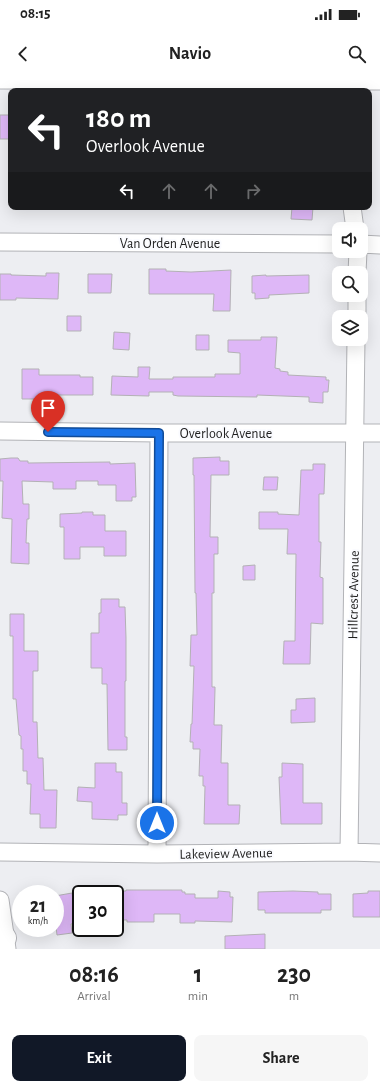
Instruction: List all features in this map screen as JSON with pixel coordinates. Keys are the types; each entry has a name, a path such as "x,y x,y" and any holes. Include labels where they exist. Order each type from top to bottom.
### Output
{"street":[{"path":"0,80 333,84 380,81"},
{"path":"352,210 354,222"},
{"name":"Van Orden Avenue","path":"0,242 332,244"},
{"path":"368,244 380,244"},
{"name":"Hillcrest Avenue","path":"350,852 356,346"},
{"name":"Overlook Avenue","path":"0,431 380,433"},
{"path":"157,854 159,433"},
{"name":"Lakeview Avenue","path":"0,852 157,854 350,852 380,854"},
{"path":"0,900 4,939"}],"building":[{"path":"0,115 8,115 8,139 0,139"},
{"path":"292,210 313,210 312,220 291,219"},
{"path":"149,269 166,269 166,271 191,272 231,270 230,311 213,311 214,294 149,294"},
{"path":"46,273 59,273 58,299 16,298 16,300 0,300 0,274 46,276"},
{"path":"88,274 112,274 111,293 88,293"},
{"path":"309,275 309,293 269,295 269,298 255,299 255,293 252,293 252,276"},
{"path":"67,316 81,316 81,331 67,331"},
{"path":"114,332 130,333 129,350 113,349"},
{"path":"196,335 209,335 209,350 196,350"},
{"path":"261,337 277,337 275,368 280,369 280,371 288,372 288,375 326,377 326,380 329,380 328,392 323,392 323,403 309,402 309,397 257,395 257,397 178,396 173,395 173,392 149,392 149,396 111,395 112,376 138,377 138,367 150,367 149,379 173,379 173,377 215,377 215,374 240,374 240,353 228,352 228,340 261,340"},
{"path":"22,369 39,369 39,375 80,375 80,377 93,377 93,395 39,395 39,399 22,399"},
{"path":"220,457 220,461 229,461 229,475 211,475 210,537 218,537 218,554 214,554 214,593 212,593 212,687 215,687 214,725 222,725 221,763 228,763 228,805 240,805 239,824 204,824 205,786 203,786 203,776 199,776 200,749 193,749 193,742 190,742 194,666 190,666 191,635 197,635 193,458"},
{"path":"18,458 20,461 28,461 28,463 135,463 136,497 132,497 132,501 116,501 116,485 98,485 98,481 76,481 76,489 53,489 53,482 22,481 23,504 29,504 26,543 29,543 29,564 11,563 12,519 2,518 3,481 0,481 0,459"},
{"path":"313,464 325,464 324,494 319,494 319,542 321,542 320,577 323,578 323,624 311,623 310,664 283,664 284,641 295,641 296,554 287,554 288,529 259,529 259,512 278,512 278,514 299,515 301,470 313,470"},
{"path":"264,477 278,477 277,490 263,490"},
{"path":"93,512 93,515 105,515 105,531 126,531 126,556 104,556 104,547 80,547 80,559 64,559 64,527 60,527 60,514"},
{"path":"255,565 255,580 243,580 243,566"},
{"path":"101,599 119,599 119,607 125,607 125,737 127,737 127,750 108,750 107,684 102,684 102,668 91,668 91,633 99,633"},
{"path":"10,614 24,614 24,651 38,651 38,671 33,671 33,722 37,722 38,758 43,758 44,790 57,790 56,828 40,828 40,814 30,814 31,784 27,784 27,771 23,771 23,749 21,749 21,736 19,735 16,699 13,699 13,636 10,636"},
{"path":"315,698 315,722 291,723 291,710 296,710 296,699"},
{"path":"95,763 116,763 116,772 122,772 122,803 127,803 127,815 118,815 118,820 92,819 92,802 77,801 78,787 95,788"},
{"path":"282,763 303,764 303,803 322,803 322,824 281,824 279,777 282,777"},
{"path":"182,890 185,894 195,894 195,898 218,898 218,891 230,892 230,897 233,897 232,922 195,921 195,923 180,923 180,914 154,914 154,922 127,922 127,920 124,920 124,891"},
{"path":"293,891 331,894 331,910 321,910 321,913 265,913 265,910 258,910 258,892"},
{"path":"368,891 380,891 380,917 353,917 353,894 368,893"},
{"path":"72,893 72,933 64,934 64,894"},
{"path":"265,934 265,949 225,949 225,936"}],"route":[{"path":"48,432 159,433 157,823"}]}
